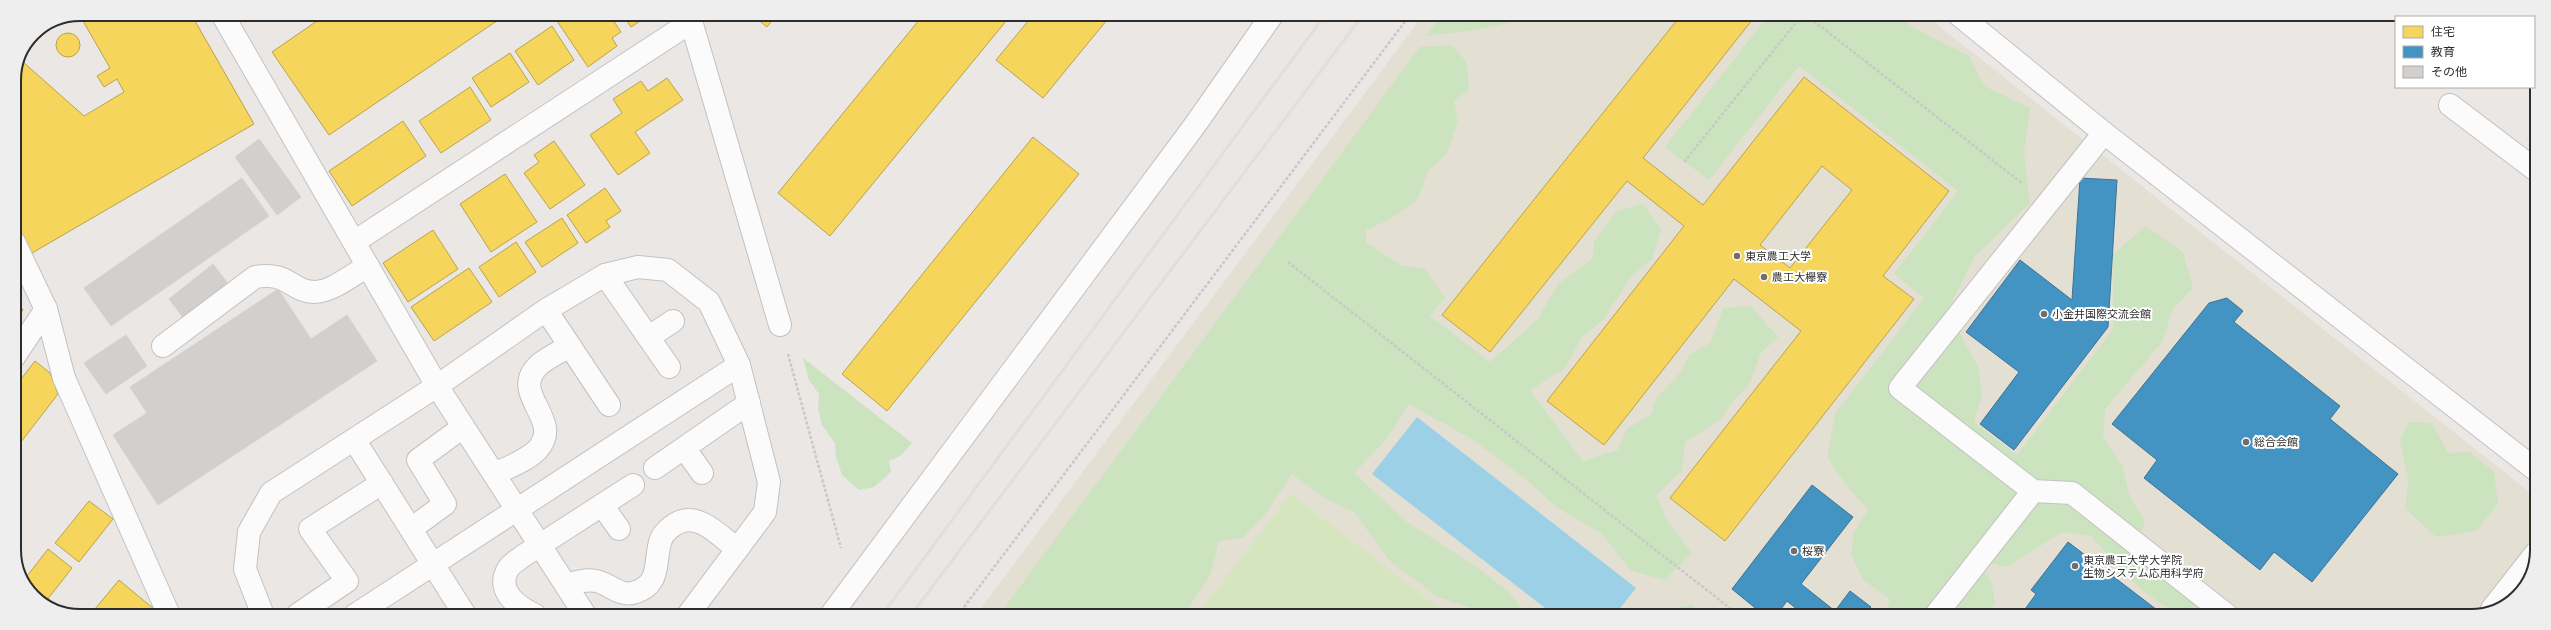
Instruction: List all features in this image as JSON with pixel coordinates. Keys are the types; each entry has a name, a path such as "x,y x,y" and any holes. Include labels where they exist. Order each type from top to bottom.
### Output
{"street":[{"path":"230,21 437,386 581,609"},
{"path":"354,242 686,21"},
{"path":"691,21 780,325"},
{"path":"836,609 1195,125 1268,21"},
{"path":"1966,21 2104,133 2530,465"},
{"path":"2450,105 2530,166"},
{"path":"2104,133 1900,388 2033,491 2072,493 2219,609"},
{"path":"21,257 46,309 64,378 165,609"},
{"path":"163,346 255,277 270,274 282,277 292,284 314,292 325,290 368,266"},
{"path":"261,609 245,569 249,532 272,493 355,441 546,310 605,275 638,267 668,270 709,302 739,365 769,482 765,512 692,609"},
{"path":"605,275 669,367"},
{"path":"21,346 46,309"},
{"path":"546,310 609,405"},
{"path":"649,338 673,321"},
{"path":"494,474 529,456 543,443 547,433 546,424 532,401 530,381 540,364 569,346"},
{"path":"364,609 739,365"},
{"path":"655,468 685,449 749,403"},
{"path":"411,529 445,504 418,460 464,427"},
{"path":"355,441 461,609"},
{"path":"685,449 702,473"},
{"path":"306,609 347,581 310,529 382,483"},
{"path":"525,609 513,602 508,596 506,578 508,568 633,485"},
{"path":"1940,609 2033,491"},
{"path":"602,505 619,529"},
{"path":"566,585 587,580 598,581 625,593 635,593 643,589 655,576 659,545 662,537 669,528 678,522 689,519 706,525 737,549"},
{"path":"2497,603 2529,562"}],"path":[{"path":"963,609 1405,21"},
{"path":"1684,162 1797,21"},
{"path":"1814,21 2047,203"},
{"path":"1288,262 1731,609"},
{"path":"780,325 852,587"}],"shaded area":[{"name":"東京農工大学","path":"1419,21 1933,21 2530,492 2530,550 2526,573 2515,589 2501,601 2490,606 2471,609 980,609"}],"green space":[{"path":"1437,21 1517,21 1475,30 1426,36"},
{"path":"1764,21 1906,21 1912,27 1969,56 1984,86 2030,108 2024,153 2030,203 1975,256 1952,302 1961,336 1978,366 1982,395 1974,422 2017,455 2114,328 2112,255 2146,226 2183,252 2193,288 2172,310 2163,341 2105,409 2103,437 2122,465 2129,494 2145,522 2134,552 2206,609 2172,609 2161,603 2129,577 2091,536 2063,532 2006,567 1972,558 1991,580 1995,603 1991,609 1886,609 1890,599 1863,580 1851,554 1854,532 1868,510 1846,485 1827,457 1835,414 1924,298 1894,274 1958,191 1799,66 1709,180 1665,147"},
{"path":"1451,45 1466,61 1469,89 1454,102 1458,122 1447,153 1429,170 1417,200 1389,220 1366,230 1366,242 1400,265 1425,269 1445,298 1430,316 1490,362 1537,320 1558,284 1593,258 1594,241 1616,211 1643,204 1661,229 1652,259 1631,277 1602,321 1582,337 1564,369 1530,390 1583,461 1618,450 1626,430 1651,414 1657,397 1682,371 1688,356 1711,342 1723,308 1751,306 1778,337 1761,353 1748,387 1733,401 1720,420 1685,442 1682,471 1656,495 1667,521 1692,553 1665,580 1631,571 1602,534 1558,508 1524,478 1470,438 1409,404 1385,441 1354,473 1407,522 1475,566 1509,592 1522,609 1472,609 1438,597 1391,562 1354,512 1326,499 1292,474 1266,513 1243,538 1219,541 1210,575 1188,609 1003,609 1420,47"},
{"path":"803,358 912,443 900,456 889,461 891,472 874,487 859,490 842,475 836,457 835,443 822,425 818,408 819,394 809,380"},
{"path":"2409,422 2432,423 2448,453 2469,452 2494,472 2498,503 2476,531 2436,537 2406,509 2408,480 2400,440"},
{"path":"1291,494 1440,609 1202,609"},
{"path":"1692,605 1697,609 1672,609"}],"water":[{"path":"1417,417 1636,588 1620,609 1546,609 1372,474"}],"building: 住宅":[{"path":"83,21 195,21 254,124 32,253 21,234 21,80 24,62 84,116 124,92 117,79 104,87 97,76 110,68"},
{"path":"317,21 497,21 329,135 272,52"},
{"path":"557,21 614,21 621,32 612,38 617,46 588,67"},
{"path":"627,21 640,21 631,27"},
{"path":"760,21 772,21 767,27"},
{"path":"918,21 1006,21 830,236 778,193"},
{"path":"1028,21 1106,21 1043,98 996,60"},
{"name":"農工大欅寮","path":"1676,21 1751,21 1643,158 1703,205 1804,77 1949,191 1883,276 1914,299 1725,541 1670,498 1801,331 1734,279 1604,445 1547,401 1684,226 1627,181 1490,352 1442,315","holes":["1822,166 1852,190 1790,268 1760,245"]},
{"path":"552,26 574,60 538,85 515,51"},
{"path":"68,33 77,36 80,45 77,54 68,57 59,54 56,45 59,36"},
{"path":"510,53 529,82 491,107 472,78"},
{"path":"667,78 683,100 635,132 650,153 618,175 590,135 622,113 613,99 641,81 648,91"},
{"path":"470,87 491,120 441,153 419,121"},
{"path":"403,121 426,156 352,206 329,171"},
{"path":"1033,137 1079,174 887,411 842,374"},
{"path":"554,141 585,185 550,209 524,173 539,162 534,155"},
{"path":"505,174 537,222 491,252 460,204"},
{"path":"605,188 621,211 606,221 610,227 586,243 567,215"},
{"path":"562,218 578,243 542,267 525,242"},
{"path":"433,230 458,269 408,302 383,263"},
{"path":"516,242 536,272 499,297 479,267"},
{"path":"469,268 492,302 434,341 411,307"},
{"path":"35,361 50,373 58,394 21,442 21,379"},
{"path":"89,501 113,519 79,562 55,543"},
{"path":"48,549 72,568 48,599 36,589 27,576"},
{"path":"119,580 154,609 95,609"}],"building: 教育":[{"name":"小金井国際交流会館","path":"2080,178 2117,180 2108,327 2014,450 1980,424 2019,372 1966,332 2020,260 2072,300"},
{"name":"総合会館","path":"2227,298 2243,311 2234,322 2340,406 2330,419 2398,474 2312,582 2274,552 2260,570 2144,478 2157,460 2112,424 2209,303"},
{"name":"桜寮","path":"1812,485 1853,517 1801,584 1832,609 1797,609 1787,601 1781,609 1756,609 1732,589"},
{"name":"東京農工大学大学院 生物システム応用科学府","path":"2068,542 2156,609 2025,609 2036,594 2031,590"},
{"name":"桜寮","path":"1850,591 1871,607 1869,609 1836,609"}],"building: その他":[{"path":"259,139 301,197 277,215 235,157"},
{"path":"242,178 269,216 111,326 84,288"},
{"path":"213,264 229,285 185,320 169,299"},
{"path":"278,289 311,339 347,315 377,361 158,505 113,435 147,413 130,387"},
{"path":"126,335 147,366 106,394 84,363"}],"railway":[{"path":"886,609 1321,21"},
{"path":"916,609 1358,21"}],"place":[{"name":"東京農工大学","path":"1737,256"},
{"name":"農工大欅寮","path":"1764,277"},
{"name":"小金井国際交流会館","path":"2044,314"},
{"name":"総合会館","path":"2246,442"},
{"name":"桜寮","path":"1794,551"},
{"name":"東京農工大学大学院 生物システム応用科学府","path":"2075,566"}]}
